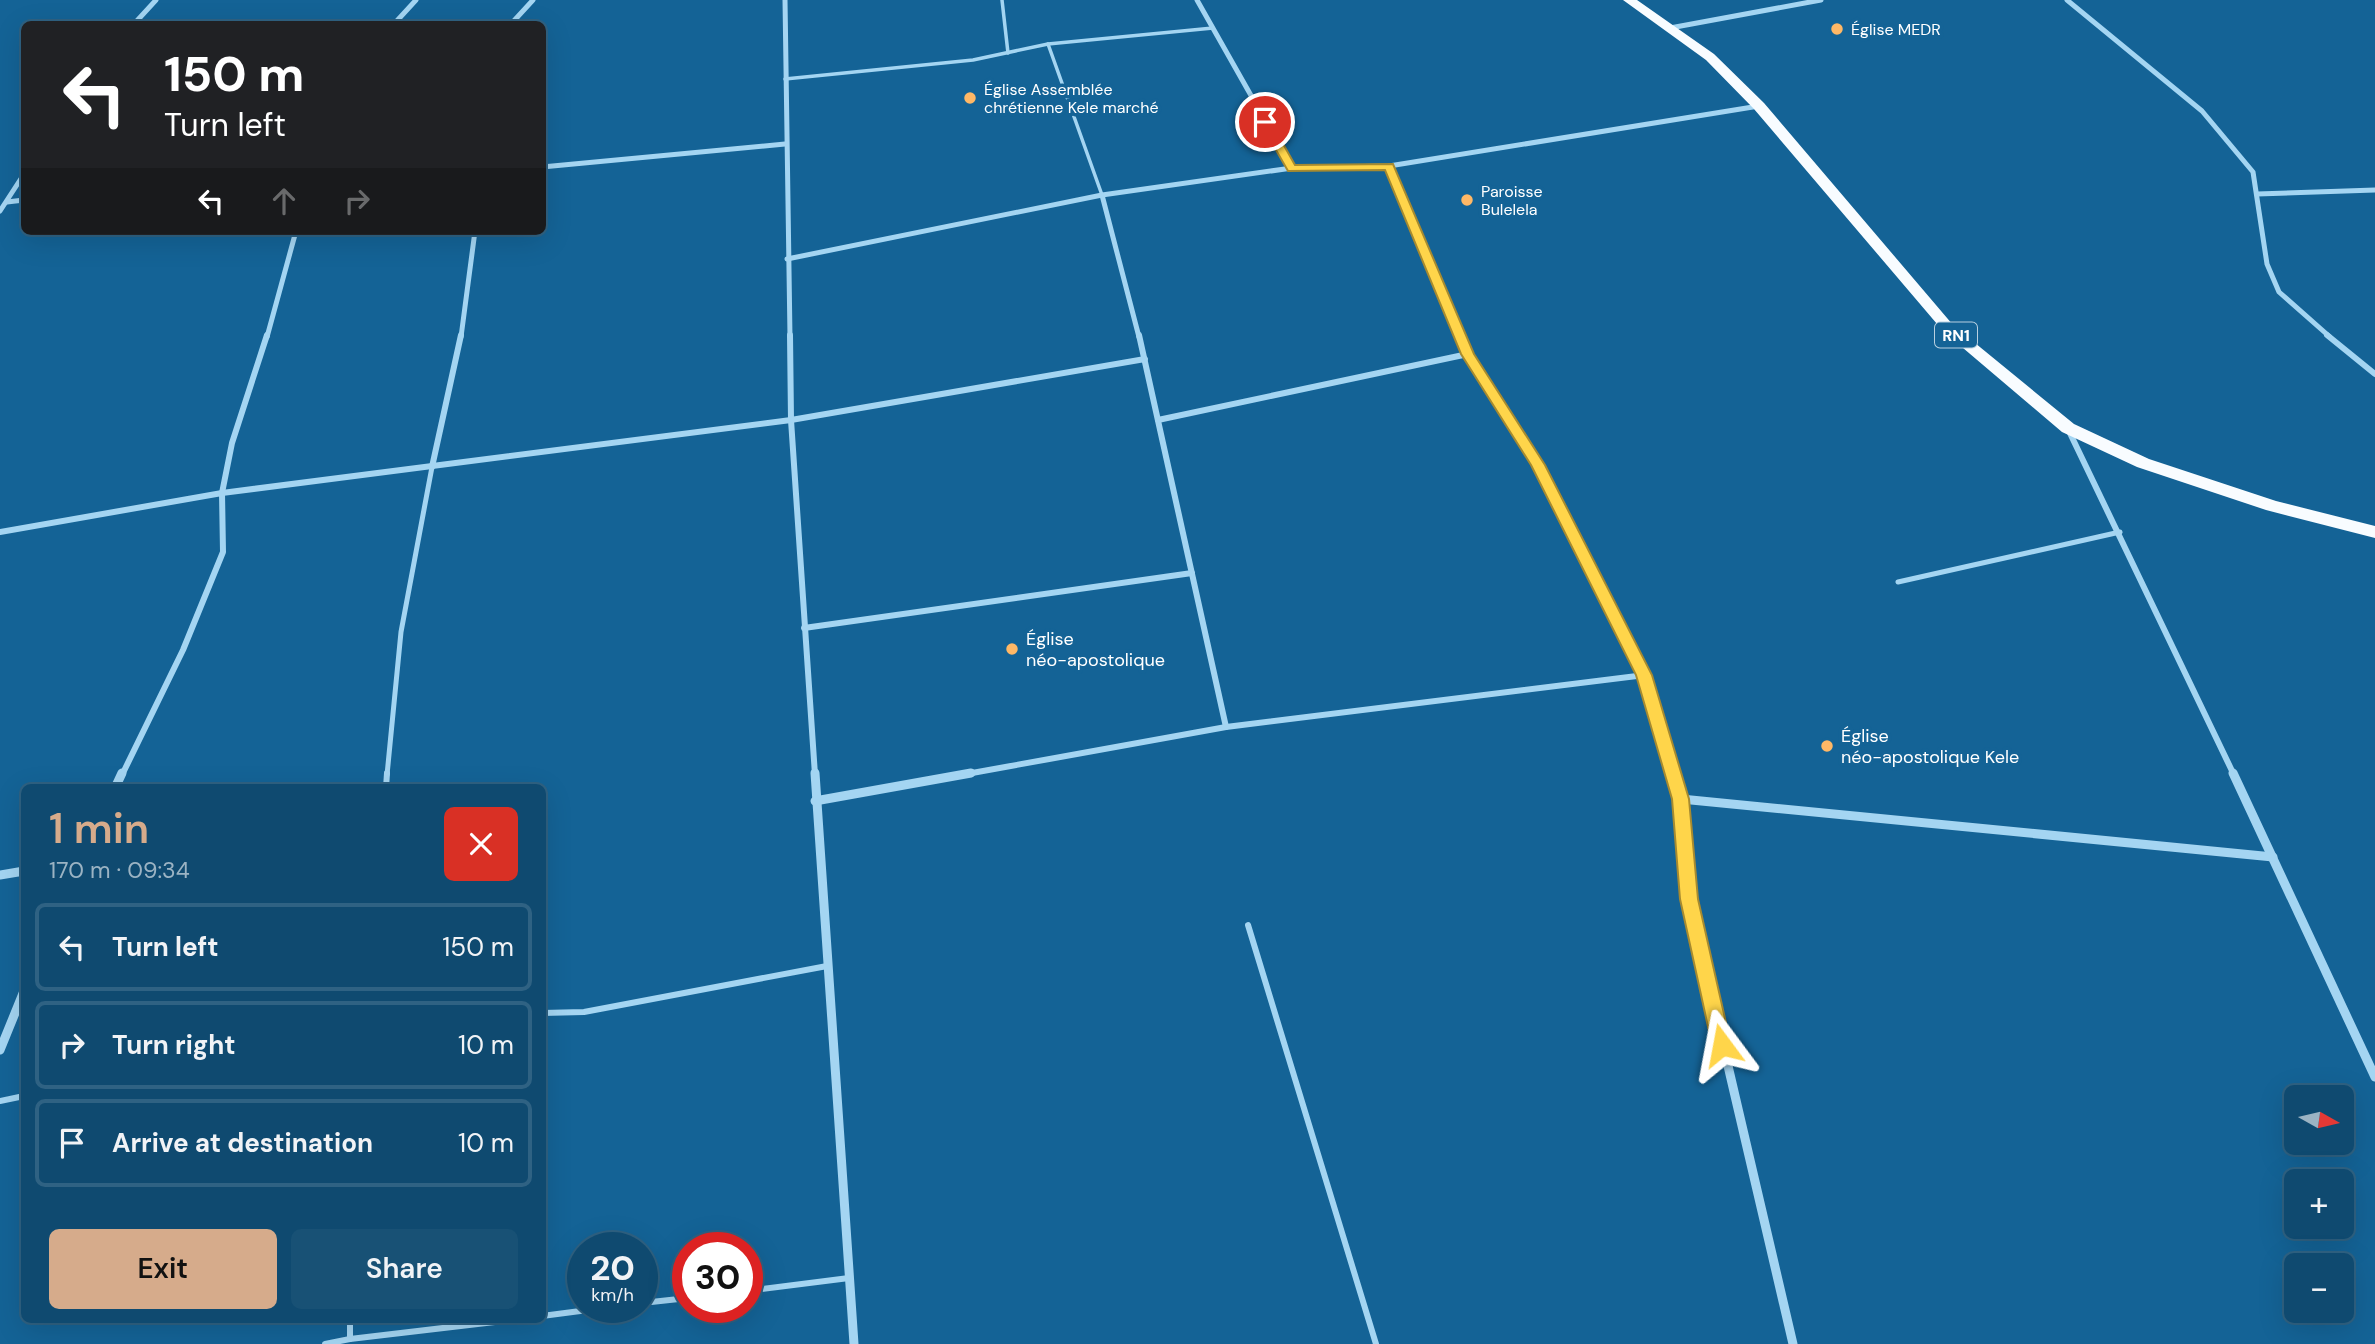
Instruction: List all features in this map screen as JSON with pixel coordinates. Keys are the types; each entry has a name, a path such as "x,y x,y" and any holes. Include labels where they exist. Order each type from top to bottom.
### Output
{"highway":[{"name":"RN1","path":"1629,0 1710,57 1759,106 1948,328 2068,428 2143,463 2272,506 2375,532"}],"street":[{"path":"137,21 156,0"},
{"path":"397,21 416,0"},
{"path":"514,21 533,0"},
{"path":"785,0 791,420 854,1344"},
{"path":"1197,0 1292,169"},
{"path":"1670,28 1821,0"},
{"path":"2067,0 2202,111 2253,172 2267,264 2279,292 2294,308 2375,374"},
{"path":"787,259 1102,195 1292,169 1389,166 1759,106"},
{"path":"546,167 785,144"},
{"path":"1389,166 1468,354 1538,465 1644,675 1681,799 1689,899 1793,1344"},
{"path":"0,211 21,179"},
{"path":"2257,194 2375,190"},
{"path":"1102,195 1144,359 1226,727"},
{"path":"7,202 21,201"},
{"path":"117,784 183,650 223,552 222,493 232,443 259,365 295,235"},
{"path":"432,467 467,308 475,235"},
{"path":"1158,420 1468,354"},
{"path":"0,532 222,493 791,420 1144,359"},
{"path":"2068,428 2120,532 2375,1077"},
{"path":"804,628 1192,573"},
{"path":"815,801 1226,727 1644,675"},
{"path":"1681,799 2273,857"},
{"path":"0,875 21,872"},
{"path":"0,1050 21,998"}],"lane":[{"path":"1002,0 1008,53"},
{"path":"785,79 973,60 1048,44 1213,28"},
{"path":"1048,44 1102,195"},
{"path":"386,784 401,632 432,467"},
{"path":"1898,582 2120,532"},
{"path":"1248,925 1376,1344"},
{"path":"546,1013 584,1012 827,966"},
{"path":"0,1101 21,1097"},
{"path":"763,1289 849,1278"},
{"path":"546,1315 567,1313"},
{"path":"350,1323 350,1339"},
{"path":"325,1344 486,1323"}],"place":[{"name":"Église MEDR","path":"1837,29"},
{"name":"Église Assemblée chrétienne Kele marché","path":"970,98"},
{"name":"Paroisse Bulelela","path":"1467,200"},
{"name":"Église néo-apostolique","path":"1012,649"},
{"name":"Église néo-apostolique Kele","path":"1827,746"}],"route":[{"path":"1265,122 1292,169 1389,166 1468,354 1538,465 1644,675 1681,799 1689,899 1722,1045"}]}
